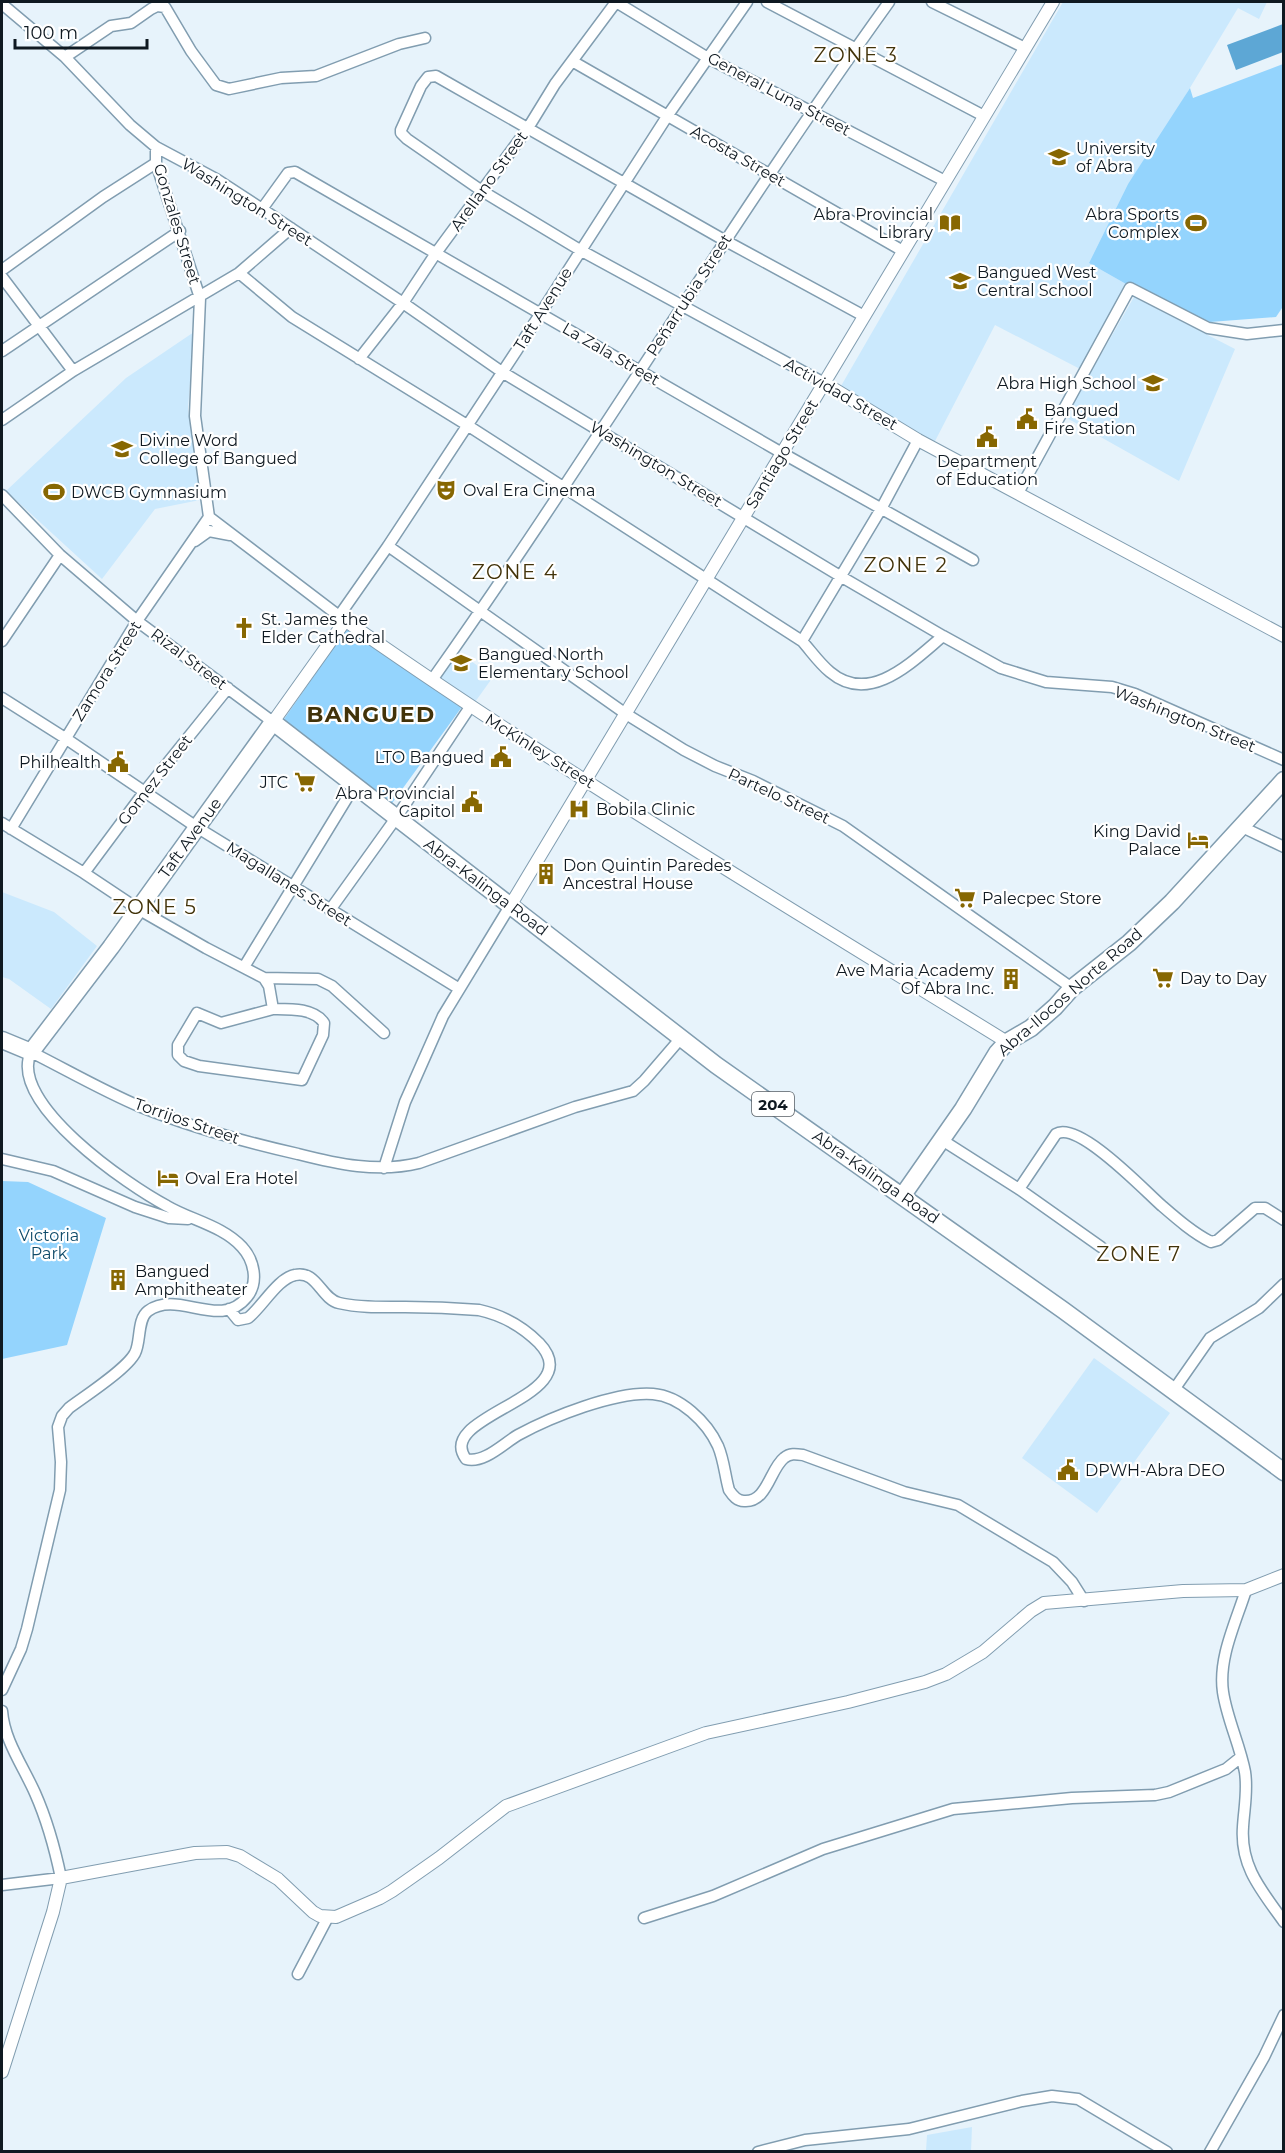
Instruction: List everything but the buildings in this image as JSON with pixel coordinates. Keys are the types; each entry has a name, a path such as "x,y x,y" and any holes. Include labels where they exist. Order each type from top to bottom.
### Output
{"main road":[{"name":"Abra-Kalinga Road","path":"273,722 716,1065 903,1196 1284,1472"},
{"name":"Taft Avenue","path":"31,1052 198,828 273,722"},
{"name":"Abra-Ilocos Norte Road","path":"903,1196 963,1109 997,1053 1007,1042 1031,1028 1055,1008 1072,988 1129,943 1172,902 1284,780"},
{"name":"Torrijos Street","path":"2,1040 31,1052"}],"street":[{"name":"General Luna Street","path":"616,2 708,58 945,181"},
{"name":"Arellano Street","path":"359,359 403,303 436,253 528,128 555,84 616,2"},
{"name":"Taft Avenue","path":"273,722 541,314 668,115 747,2"},
{"path":"767,2 984,116"},
{"name":"Peñarrubia Street","path":"432,680 564,488 724,240 889,2"},
{"path":"932,2 1024,48"},
{"name":"Santiago Street","path":"510,906 1053,2"},
{"name":"Washington Street","path":"2,4 65,57 130,125 156,147 216,179 403,303 502,372 840,576 1001,668 1046,682 1112,687 1135,694 1284,760"},
{"path":"65,57 111,26 131,23 157,6 165,7 191,51 216,85 229,89 281,78 316,76 399,44 425,38"},
{"name":"Acosta Street","path":"572,61 903,250"},
{"name":"Actividad Street","path":"528,128 432,75 422,86 401,130 407,139 482,191 580,250 824,383 918,440 1284,636"},
{"path":"528,128 724,240 864,316"},
{"name":"Gonzales Street","path":"156,147 156,163 200,298 195,416 209,517"},
{"path":"2,270 103,197 156,163"},
{"name":"La Zala Street","path":"262,209 288,173 295,172 782,453 973,560"},
{"path":"2,420 73,371 239,273 291,228"},
{"path":"2,351 180,231"},
{"path":"239,273 292,318 467,425 802,640 830,672 854,684 878,683 906,668 943,636"},
{"path":"2,277 73,371"},
{"path":"1018,493 1130,288 1208,328 1247,334 1284,330"},
{"path":"802,640 881,509 918,440"},
{"name":"Rizal Street","path":"2,495 60,555 137,621 273,722"},
{"name":"McKinley Street","path":"209,517 342,619 470,707 652,823 1007,1042"},
{"name":"Zamora Street","path":"6,826 65,738 137,621 209,517"},
{"path":"189,546 209,531 233,536"},
{"name":"Partelo Street","path":"388,546 626,714 714,766 753,781 843,826 1072,988"},
{"path":"2,641 60,555"},
{"name":"Gomez Street","path":"84,873 145,791 228,688"},
{"name":"Magallanes Street","path":"2,698 198,828 458,988"},
{"path":"330,910 396,818 470,707"},
{"path":"244,967 355,785"},
{"path":"6,826 138,909 264,978 311,979 327,983 346,997 384,1033"},
{"path":"1242,827 1284,846"},
{"path":"384,1168 405,1102 443,1016 510,906"},
{"path":"264,978 273,1009"},
{"path":"273,1009 293,1009 313,1014 320,1017 324,1023 323,1035 302,1080 199,1066 178,1055 178,1045 197,1013 220,1023 273,1009"},
{"name":"Torrijos Street","path":"31,1052 140,1106 215,1133 344,1165 384,1168 406,1167 419,1163 575,1107 633,1090 644,1082 681,1038"},
{"path":"2,1690 21,1649 60,1490 62,1468 58,1427 62,1416 132,1359 139,1343 143,1316 147,1311 167,1305 216,1312 229,1309 247,1297 252,1287 253,1266 242,1247 230,1237 166,1206 123,1180 68,1133 44,1106 30,1079 27,1061 31,1052"},
{"path":"1019,1189 1056,1134 1066,1131 1076,1135 1114,1161 1161,1205 1208,1241 1218,1240 1255,1208 1265,1208 1284,1220"},
{"path":"942,1140 1019,1189 1101,1247"},
{"path":"2,1159 53,1171 135,1207 169,1218 194,1220"},
{"path":"229,1309 238,1320 248,1318 281,1282 297,1274 305,1274 312,1278 330,1299 339,1303 378,1307 479,1310 494,1313 507,1319 534,1338 548,1355 550,1367 548,1375 532,1390 472,1428 463,1442 462,1449 466,1459 472,1461 484,1456 532,1427 558,1416 638,1394 655,1394 682,1405 710,1431 719,1448 729,1490 739,1500 756,1499 782,1460 788,1455 803,1455 904,1492 945,1500 966,1509 1053,1562 1072,1582 1084,1601"},
{"path":"1173,1391 1210,1338 1258,1308 1284,1284"},
{"path":"2,1885 61,1878 195,1853 227,1852 240,1856 272,1875 289,1887 313,1912 328,1917 343,1914 386,1895 439,1858 494,1814 520,1800 706,1733 848,1702 925,1682 946,1674 983,1652 1039,1605 1183,1591 1246,1590 1284,1575"},
{"path":"1246,1590 1223,1663 1225,1703 1241,1756 1246,1784 1242,1845 1245,1861 1253,1877 1284,1922"},
{"path":"2,1711 7,1736 35,1794 46,1824 61,1878 53,1912 2,2072"},
{"path":"644,1918 713,1896 823,1849 953,1809 1072,1798 1155,1796 1226,1769 1241,1756"},
{"path":"298,1974 328,1917"},
{"path":"1210,2151 1264,2057 1284,2015"},
{"path":"758,2151 829,2137 909,2129 1023,2100 1052,2096 1078,2099 1167,2151"}],"shaded area":[{"path":"1063,2 1267,2 1259,19 1238,8 1164,131 1128,184 1089,263 1126,284 1082,370 995,325 933,445 841,386"},
{"path":"1283,24 1283,52 1236,70 1227,45"},
{"name":"Abra High School","path":"1134,297 1235,349 1179,481 1065,417"},
{"name":"Divine Word College of Bangued","path":"194,332 188,408 200,500 155,509 102,579 6,491 126,378"},
{"name":"Bangued North Elementary School","path":"456,650 493,677 475,702 438,676"},
{"path":"2,892 54,912 97,946 51,1009 9,979 2,977"},
{"path":"1094,1358 1170,1413 1097,1513 1022,1458"},
{"path":"972,2127 971,2151 926,2151 927,2135"}],"green space":[{"name":"Abra Sports Complex","path":"1283,64 1284,305 1276,317 1210,322 1126,284 1089,263 1128,184 1190,88 1193,98"},
{"path":"347,628 464,704 390,806 282,722"},
{"name":"Victoria Park","path":"2,1181 28,1182 106,1218 67,1345 2,1359"}],"place":[{"name":"University of Abra","path":"1059,157"},
{"name":"Abra Provincial Library","path":"950,223"},
{"name":"Abra Sports Complex","path":"1196,223"},
{"name":"Bangued West Central School","path":"960,281"},
{"name":"Abra High School","path":"1153,383"},
{"name":"Bangued Fire Station","path":"1027,419"},
{"name":"Department of Education","path":"987,437"},
{"name":"Divine Word College of Bangued","path":"122,449"},
{"name":"Oval Era Cinema","path":"446,490"},
{"name":"DWCB Gymnasium","path":"54,492"},
{"name":"St. James the Elder Cathedral","path":"244,628"},
{"name":"Bangued North Elementary School","path":"461,663"},
{"name":"LTO Bangued","path":"501,757"},
{"name":"Philhealth","path":"118,762"},
{"name":"JTC","path":"305,782"},
{"name":"Abra Provincial Capitol","path":"472,802"},
{"name":"Bobila Clinic","path":"579,809"},
{"name":"King David Palace","path":"1198,840"},
{"name":"Don Quintin Paredes Ancestral House","path":"546,874"},
{"name":"Palecpec Store","path":"965,898"},
{"name":"Day to Day","path":"1163,978"},
{"name":"Ave Maria Academy Of Abra Inc.","path":"1011,979"},
{"name":"Oval Era Hotel","path":"168,1178"},
{"name":"Bangued Amphitheater","path":"118,1280"},
{"name":"DPWH-Abra DEO","path":"1068,1470"}],"district":[{"name":"ZONE 3","path":"856,55"},
{"name":"ZONE 2","path":"906,565"},
{"name":"ZONE 4","path":"515,572"},
{"name":"BANGUED","path":"371,714"},
{"name":"ZONE 5","path":"155,907"},
{"name":"ZONE 7","path":"1139,1254"}]}
